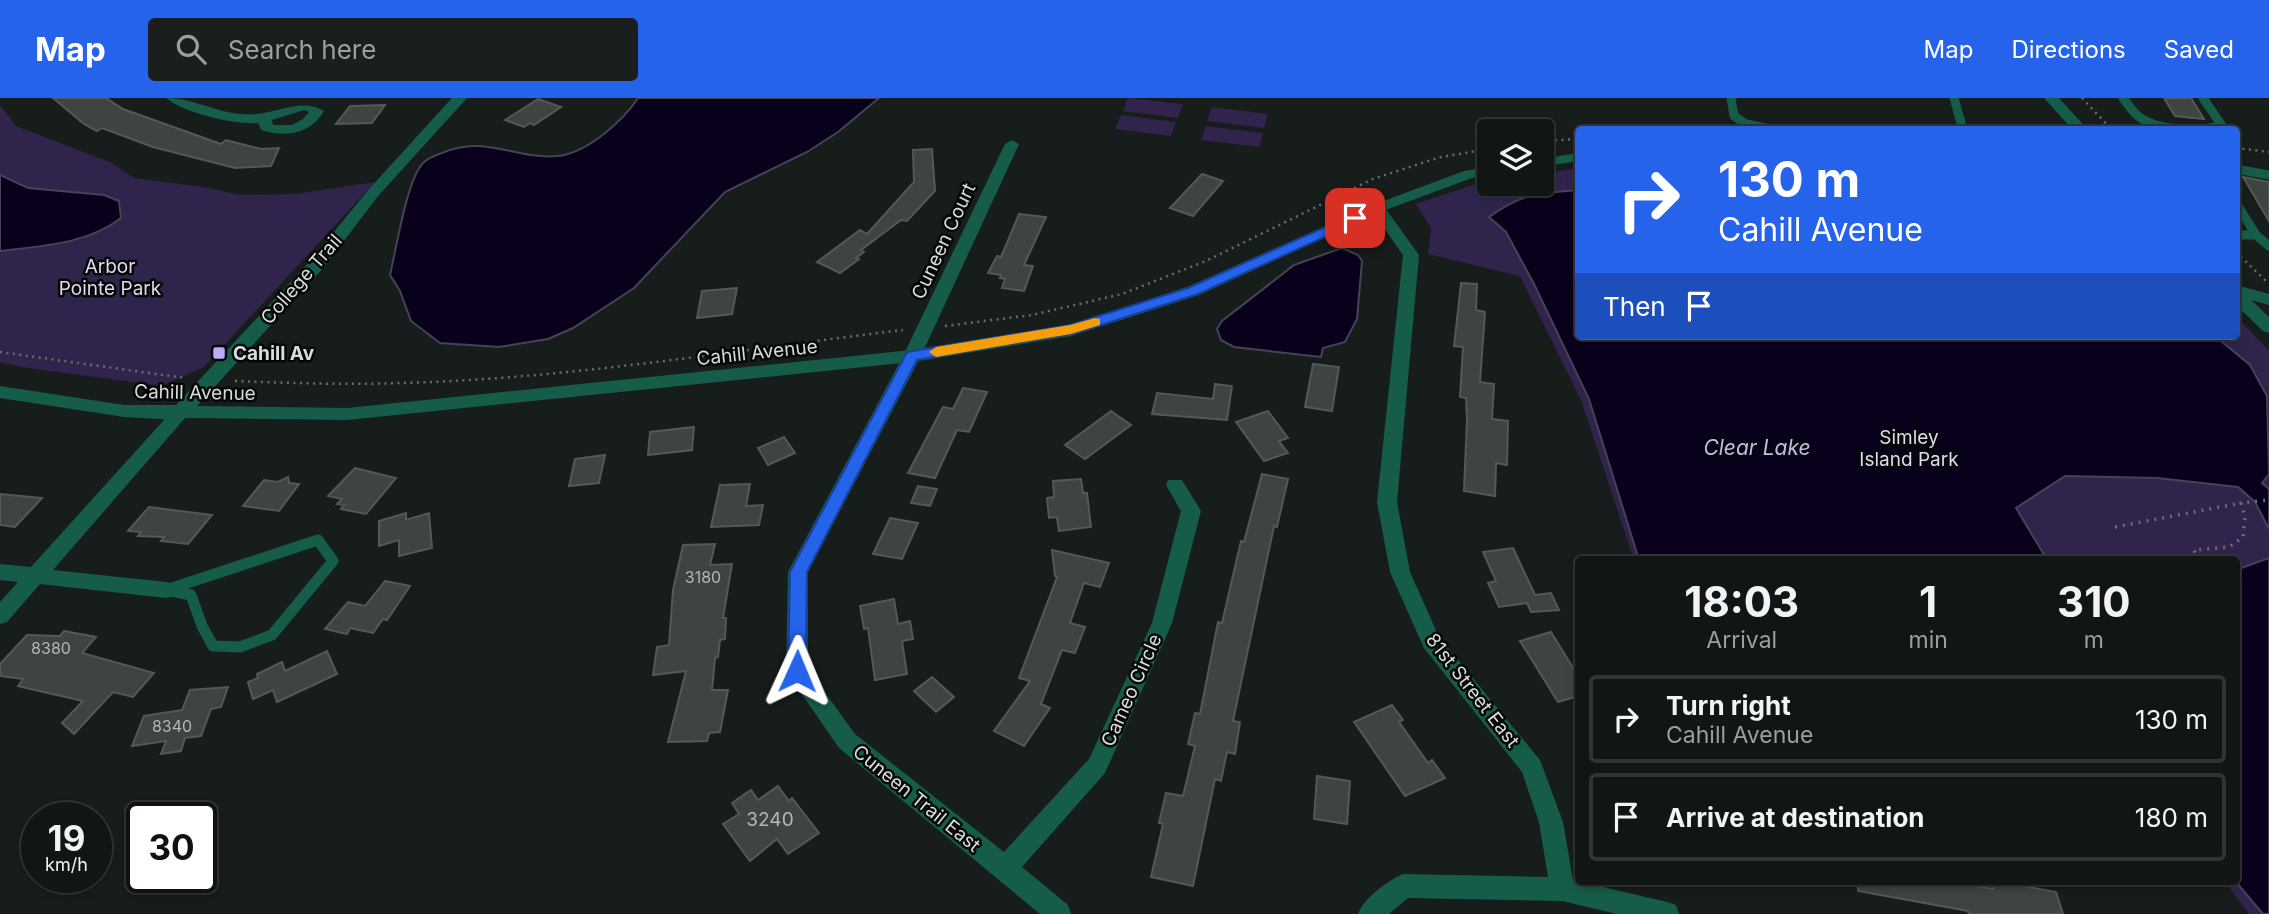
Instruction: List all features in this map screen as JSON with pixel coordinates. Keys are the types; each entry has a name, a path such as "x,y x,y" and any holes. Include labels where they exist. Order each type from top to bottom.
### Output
{"street":[{"path":"173,98 225,114 265,118"},
{"name":"College Trail","path":"0,616 178,414 317,264 374,192 460,98"},
{"path":"2051,98 2077,126"},
{"name":"Cuneen Court","path":"912,356 1012,145"},
{"path":"1554,161 1575,158"},
{"name":"Cahill Avenue","path":"0,392 87,407 178,414 347,414 912,356 1083,326 1193,291 1378,208 1477,173"},
{"name":"81st Street East","path":"1378,208 1411,255 1387,502 1400,572 1431,642 1532,767 1551,822 1562,889"},
{"path":"2240,293 2269,300"},
{"path":"2240,296 2269,327"},
{"name":"Cuneen Trail East","path":"912,356 798,572 797,671 847,741 1059,914"},
{"name":"Cameo Circle","path":"1005,868 1097,766 1162,622 1191,511 1175,485"},
{"path":"0,572 166,590"},
{"path":"1370,914 1403,886 1562,889 1667,914"}],"lane":[{"path":"1731,98 1734,116 1746,124 1756,126"},
{"path":"1954,98 1962,126"},
{"path":"2123,98 2140,118 2154,124 2173,126"},
{"path":"2203,98 2222,125 2220,126"},
{"path":"2240,170 2269,175"},
{"path":"2240,209 2256,235 2269,246"},
{"path":"2240,235 2256,235"},
{"path":"318,540 333,561 272,635 240,648 213,646 202,626 191,595 166,590 318,540"}],"path":[{"path":"2082,98 2108,126"},
{"path":"1554,140 1575,139"},
{"path":"2240,148 2269,152"},
{"path":"0,352 87,366 210,379 310,386 401,385 536,373 1032,315 1122,294 1206,261 1373,179 1441,157 1477,151"},
{"path":"2240,256 2269,284"},
{"path":"2115,527 2269,500"},
{"path":"2196,556 2194,550 2240,542 2247,531 2241,503"}],"green space":[{"path":"1128,98 1183,104 1178,118 1123,111"},
{"name":"Arbor Pointe Park","path":"0,105 16,126 112,163 134,178 240,195 295,194 375,182 204,367 162,386 21,367 0,362"},
{"path":"1212,107 1268,114 1264,128 1207,121"},
{"path":"1121,115 1176,122 1171,136 1115,129"},
{"path":"1206,126 1263,133 1259,147 1201,140"},
{"name":"Clear Lake","path":"1575,168 1575,340 2240,340 2240,320 2269,351 2269,914 2249,914 2227,885 2240,885 2240,556 1633,556 1581,400 1520,276 1428,254 1431,228 1416,204 1476,184 1477,196 1554,196 1554,172"}],"water":[{"path":"638,98 879,98 838,132 807,152 725,192 634,288 573,328 548,339 499,347 440,343 411,321 400,291 390,275 407,199 417,171 423,163 442,153 473,146 528,155 569,154 603,134"},
{"path":"0,175 28,188 104,195 119,201 121,218 108,227 79,239 0,251"},
{"name":"Clear Lake","path":"1575,190 1575,340 2220,340 2250,365 2267,396 2269,474 2262,483 2269,489 2269,529 2255,502 2238,487 2157,478 2065,476 2016,508 2047,556 1638,556 1589,399 1506,232 1489,217 1522,199 1554,196 1554,193"},
{"path":"1342,248 1358,255 1362,261 1357,319 1345,342 1323,348 1321,357 1234,347 1221,340 1217,329 1222,321 1294,265"},
{"path":"2269,558 2269,914 2263,914 2239,885 2240,569"}],"building":[{"path":"53,98 106,98 123,109 221,144 226,140 261,149 279,148 271,166 235,168 153,147 102,128 97,131 84,124"},
{"path":"2164,98 2191,98 2204,119 2175,116"},
{"path":"538,99 561,107 534,125 530,123 524,127 505,120"},
{"path":"385,105 372,123 336,124 350,106"},
{"path":"932,149 935,191 907,221 901,220 861,250 864,252 856,258 859,259 840,273 817,262 860,230 867,234 914,182 913,150"},
{"path":"1202,174 1223,181 1193,216 1170,208"},
{"path":"2243,177 2269,182 2269,221"},
{"path":"1019,214 1046,217 1024,265 1033,266 1024,291 1002,288 1005,279 1000,278 1001,275 988,273 997,256 1001,257"},
{"path":"1461,283 1477,284 1476,310 1485,312 1480,382 1494,384 1492,419 1508,421 1507,465 1496,463 1495,496 1464,491 1467,419 1466,398 1460,397 1463,347 1454,346"},
{"path":"737,288 732,314 697,318 702,291"},
{"path":"1313,364 1339,367 1332,411 1305,407"},
{"path":"1215,384 1232,386 1227,420 1152,414 1157,393 1213,399"},
{"path":"963,388 987,392 969,432 957,430 935,478 908,473 943,407 953,409"},
{"path":"1111,411 1131,425 1085,459 1065,445"},
{"path":"1268,411 1288,438 1279,441 1288,453 1264,461 1236,422"},
{"path":"694,427 692,450 648,455 650,432"},
{"path":"784,437 795,453 768,465 758,448"},
{"path":"605,455 599,483 569,486 575,459"},
{"path":"355,468 396,478 366,514 341,509 344,505 337,504 342,499 328,496"},
{"path":"1262,474 1288,479 1277,527 1274,526 1233,721 1240,722 1235,754 1227,752 1221,781 1215,779 1193,886 1151,877 1163,824 1159,823 1166,793 1183,796 1195,746 1188,744 1195,713 1200,714 1218,622 1222,623 1241,541 1244,542"},
{"path":"288,477 289,483 299,484 279,511 243,506 264,480 278,482"},
{"path":"1081,479 1083,493 1087,493 1091,527 1059,531 1057,517 1049,518 1047,498 1054,497 1053,481"},
{"path":"750,484 746,506 763,505 759,525 711,527 720,485"},
{"path":"918,486 937,489 930,506 911,503"},
{"path":"0,494 42,498 15,527 0,525"},
{"path":"149,507 212,515 188,544 161,541 164,537 138,536 141,532 128,531"},
{"path":"406,513 406,520 429,513 432,548 399,556 399,540 379,546 379,521"},
{"path":"890,518 918,523 902,559 873,554"},
{"path":"715,544 710,565 732,564 723,618 726,618 725,639 720,640 718,657 715,658 712,690 728,690 720,732 709,733 707,741 668,742 686,671 653,675 657,647 669,645 673,590 683,545"},
{"path":"1513,548 1535,595 1551,593 1559,610 1531,612 1527,603 1499,607 1488,583 1496,581 1483,552"},
{"path":"1052,550 1109,563 1100,587 1084,583 1070,623 1085,627 1075,653 1062,650 1041,704 1050,708 1024,746 994,731 1030,681 1019,678 1057,577"},
{"path":"385,581 410,586 387,620 383,619 373,633 350,628 347,634 325,629 348,602 365,606"},
{"path":"894,599 898,624 910,621 913,639 902,641 907,674 875,680 868,628 864,629 860,606"},
{"path":"64,631 96,637 82,653 154,673 133,697 113,692 74,734 62,723 83,701 18,686 23,679 0,676 0,664 27,635 60,636"},
{"path":"1551,632 1575,671 1575,697 1558,702 1520,641"},
{"path":"327,651 337,674 277,702 273,690 253,699 248,682 258,678 257,674 282,662 285,671"},
{"path":"932,677 954,697 936,712 914,691"},
{"path":"228,687 221,707 211,709 201,736 185,738 181,751 161,754 166,741 132,746 144,716 182,710 190,690"},
{"path":"1392,705 1403,720 1399,722 1428,763 1432,760 1445,778 1405,796 1354,722"},
{"path":"1317,776 1350,781 1347,824 1314,819"},
{"path":"778,786 789,801 792,798 819,833 788,854 777,839 750,861 723,824 739,814 732,803 751,790 758,800"},
{"path":"1858,885 1970,885 1993,889 1992,885 2018,885 2056,892 2063,914 1969,914 1968,911 1858,891"}],"slow traffic":[{"path":"936,352 1071,330 1095,322"}],"place":[{"name":"Cahill Av","path":"219,353"}],"route":[{"path":"797,671 798,572 912,356 1071,330 1193,291 1355,218"}],"park label":[{"name":"Simley Island Park","path":"1909,448"}]}
